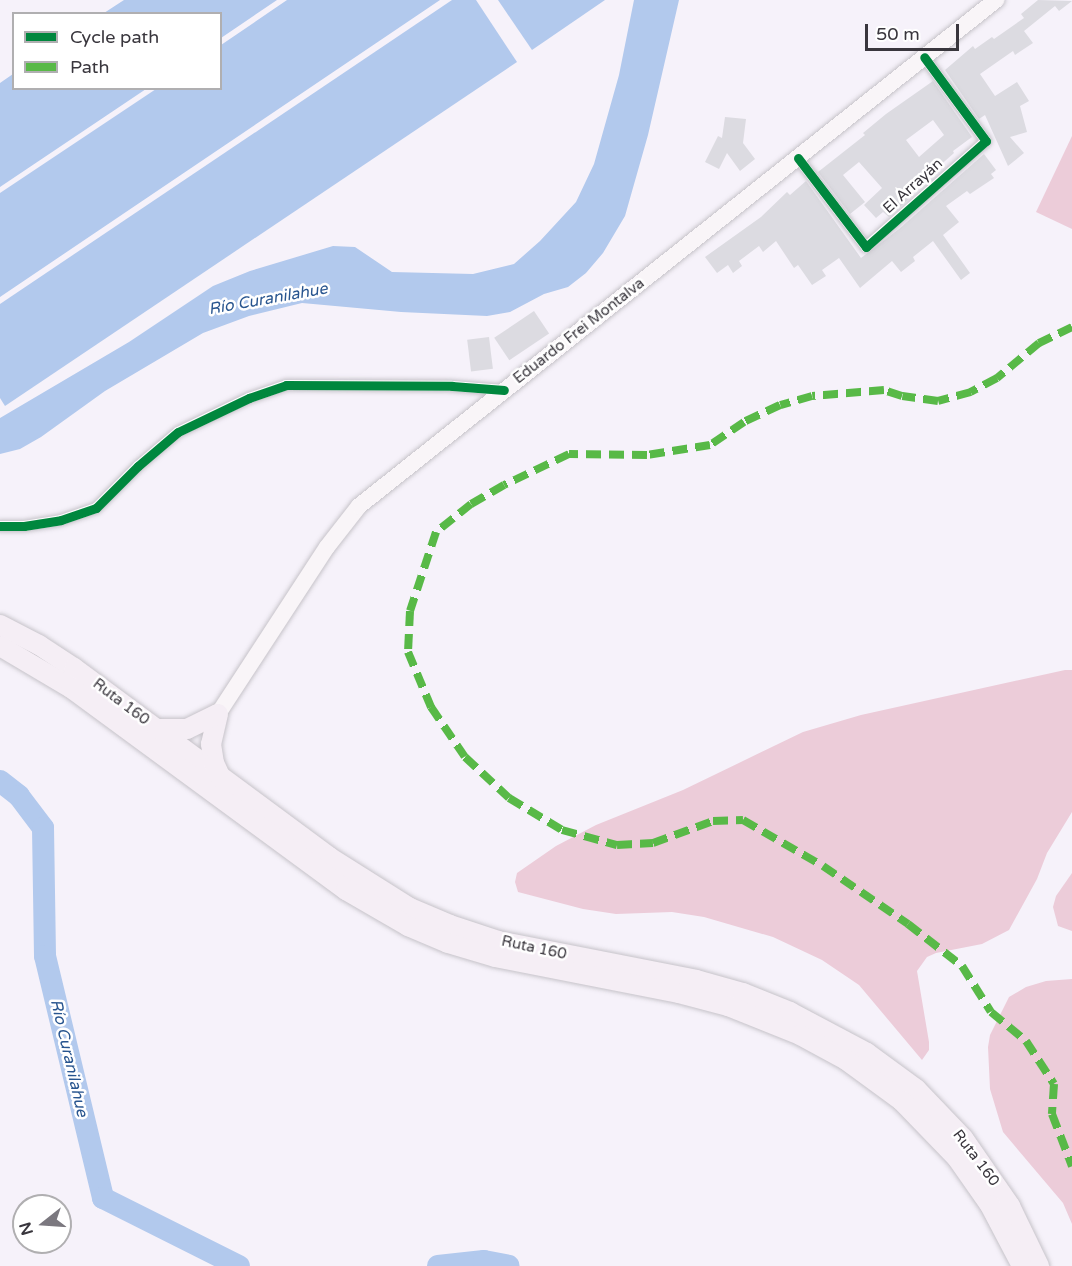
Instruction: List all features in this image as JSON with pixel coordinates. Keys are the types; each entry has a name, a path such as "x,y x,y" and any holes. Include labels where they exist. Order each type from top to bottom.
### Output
{"highway":[{"name":"Ruta 160","path":"0,625 65,662 348,870 391,898 430,917 498,941 720,986 790,1012 840,1037 916,1089 963,1138 1010,1206 1039,1266"},
{"name":"Ruta 160","path":"0,646 72,688 346,890 408,926 448,943 495,957 679,993 728,1006 800,1035 846,1060 902,1101 957,1158 990,1205 1022,1266"},
{"path":"157,729 186,729 218,714"},
{"path":"218,714 211,744 214,763 221,778"}],"main road":[{"name":"Eduardo Frei Montalva","path":"218,714 327,547 359,506 996,0"}],"street":[{"name":"El Arrayán","path":"798,158 866,247 986,141 924,57"},
{"path":"0,526 24,526 61,520 96,508 138,466 178,432 249,398 286,385 452,386 504,390"}],"shaded area":[{"path":"1072,136 1072,229 1036,212"},
{"path":"1072,670 1072,812 1047,853 1037,879 1009,930 982,944 936,953 927,957 917,971 929,1042 929,1050 922,1060 859,985 822,960 773,937 704,917 672,912 616,914 583,909 518,892 515,882 517,873 556,846 596,825 683,790 803,732 861,715"},
{"path":"1072,873 1072,931 1058,926 1053,907 1056,896"},
{"path":"1072,979 1072,1224 1063,1203 1003,1132 990,1089 988,1047 990,1035 1009,997 1026,987 1046,981"}],"water":[{"path":"124,0 277,0 222,37 222,12 106,12"},
{"path":"287,0 440,0 0,297 0,193 154,90 222,90 222,44"},
{"path":"452,0 476,0 517,62 5,406 0,398 0,304"},
{"path":"498,0 605,0 532,50"},
{"path":"634,0 679,0 648,135 625,216 603,253 586,273 568,287 544,294 510,312 487,316 401,312 302,303 249,316 203,333 105,391 41,437 20,449 0,454 0,418 129,342 213,286 250,271 333,246 355,247 392,272 473,274 514,264 540,241 576,202 594,164 619,75"},
{"path":"12,75 12,90 145,90 0,187 0,83"}],"building":[{"path":"1038,0 1072,1 1059,11 1055,6 1024,31 1033,43 1015,55 1013,51 980,74 995,96 1017,82 1029,101 1020,106 1027,132 1010,137 1024,153 1008,166 985,115 979,119 945,70 973,46 975,49 992,37 994,39 1024,18 1021,14"},
{"path":"933,81 972,137 953,151 954,153 909,193 912,196 889,217 883,212 876,218 864,205 882,188 859,162 843,175 865,202 850,214 818,172 865,135 863,133","holes":["933,120 944,135 919,157 906,140"]},
{"path":"725,117 746,119 743,143 755,159 740,171 727,153 719,169 705,162 718,136 722,138"},
{"path":"984,154 996,170 991,174 994,178 970,194 967,191 946,206 959,222 943,235 970,273 961,280 933,241 913,257 915,261 901,272 892,261 860,288 839,258 822,270 826,276 812,285 798,265 794,268 776,241 763,252 759,246 739,261 742,266 733,273 728,265 717,273 705,257 761,217 787,192 790,195 806,181 861,258 899,229"},
{"path":"534,311 549,333 509,360 494,338"},
{"path":"489,337 493,369 471,371 467,340"}],"waterway":[{"name":"Río Curanilahue","path":"0,781 19,796 43,828 45,956 103,1198 239,1266"},
{"name":"Río Curanilahue","path":"438,1266 484,1261 509,1266"}],"marked path":[{"path":"1072,327 1039,343 997,378 971,392 938,401 902,396 884,390 812,396 780,405 744,422 710,445 647,455 569,454 504,485 471,504 436,532 410,611 408,652 431,707 465,757 509,798 562,830 617,845 653,843 713,821 743,820 823,866 908,924 962,966 991,1012 1026,1041 1054,1084 1052,1114 1072,1166"}],"cycle path":[{"path":"798,158 866,247 986,141 924,57"},
{"path":"0,526 24,526 61,520 96,508 138,466 178,432 249,398 286,385 452,386 504,390"}]}
